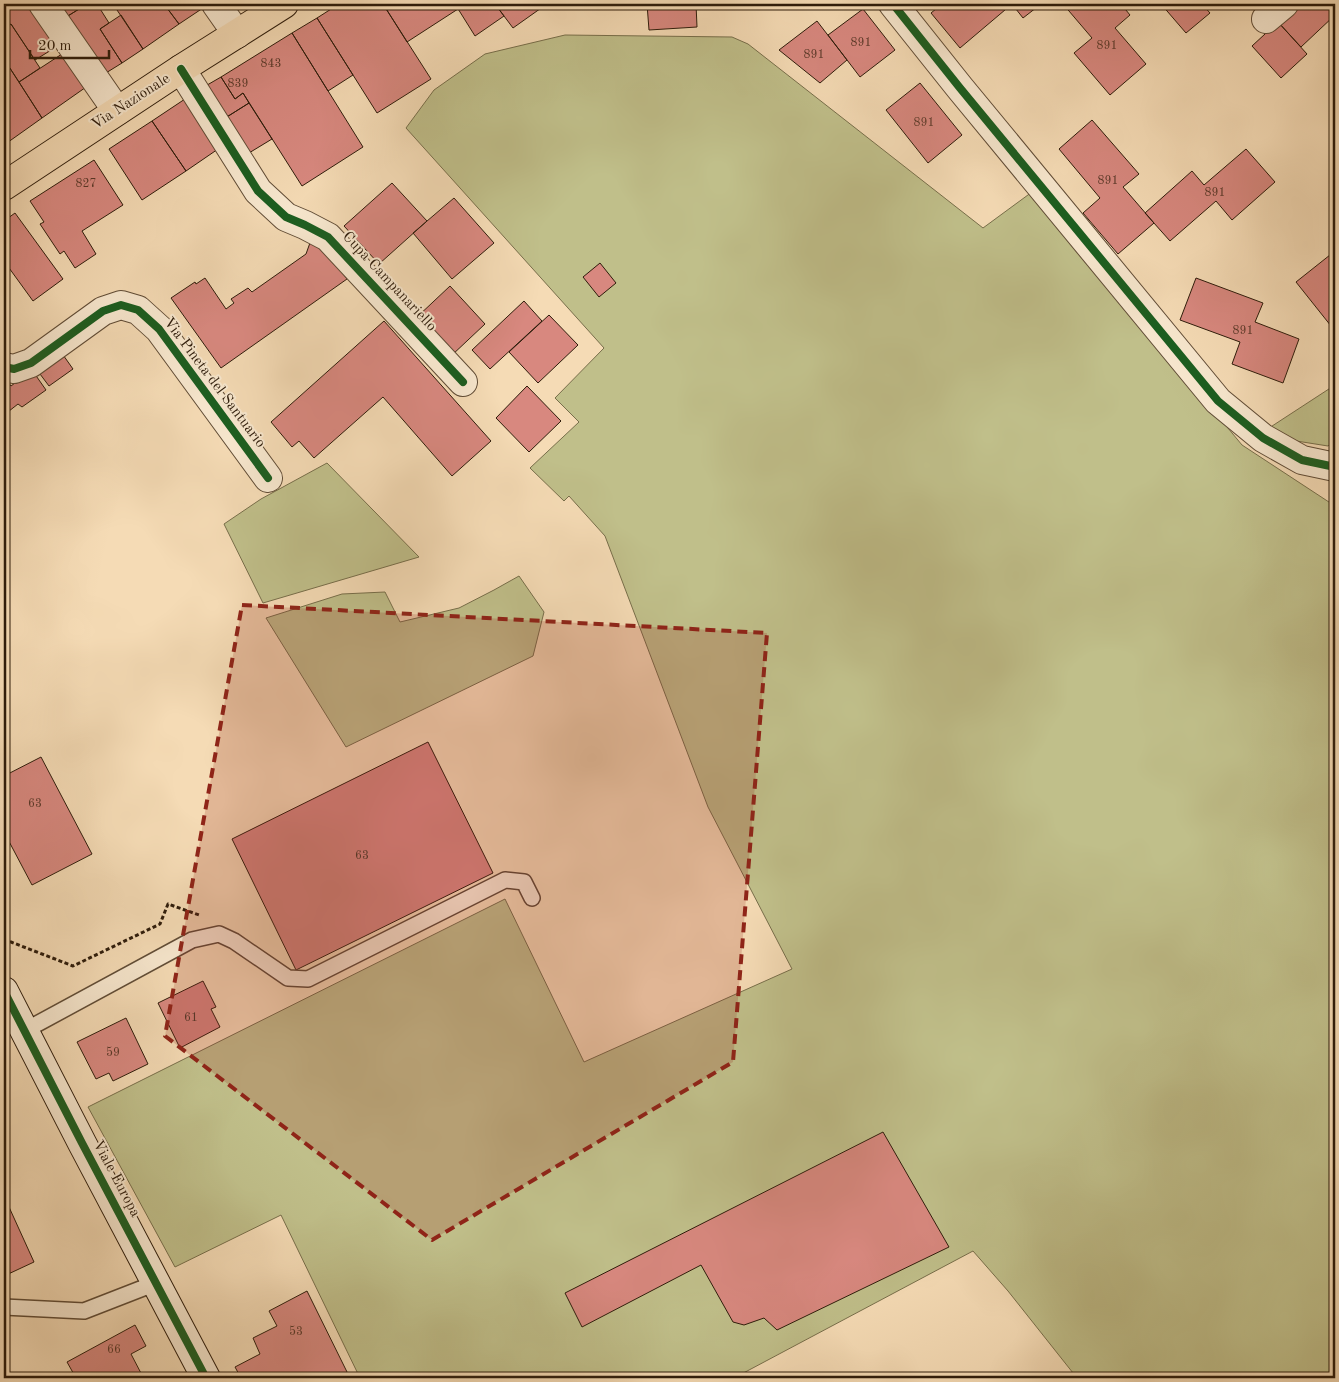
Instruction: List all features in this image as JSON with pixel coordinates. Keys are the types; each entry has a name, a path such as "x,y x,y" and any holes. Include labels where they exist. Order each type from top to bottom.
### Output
{"main road":[{"name":"Via Nazionale","path":"4,186 181,69 284,4"}],"street":[{"path":"43,4 117,111"},
{"path":"216,4 237,34"},
{"path":"893,4 1218,401 1263,438 1294,456 1302,460 1335,467"},
{"name":"Cupa Campanariello","path":"181,69 258,191 286,217 328,237 463,382"},
{"name":"Via Pineta del Santuario","path":"4,367 14,368 31,362 103,311 122,305 138,310 159,329 268,478"},
{"name":"Viale Europa","path":"4,991 206,1378"}],"lane":[{"path":"24,1031 192,940 220,934 234,941 288,978 308,978 505,880 524,882 532,898"},
{"path":"4,1307 84,1312 156,1283"}],"path":[{"path":"4,945 11,942 73,966 160,924 168,904 200,915"}],"highlighted area":[{"path":"242,605 767,633 733,1062 432,1240 165,1036"}],"shaded area":[{"path":"565,35 732,37 748,44 983,228 1032,192 1242,445 1335,506 1335,1378 1077,1378 1008,1291 973,1251 734,1378 360,1378 281,1215 175,1267 88,1107 505,899 584,1062 792,969 708,807 605,536 569,496 564,501 530,468 579,422 555,398 604,348 406,128 434,90 485,54"},
{"path":"1335,385 1335,441 1328,446 1290,440 1266,430"},
{"path":"327,463 419,557 263,603 224,524 261,499"},
{"path":"519,576 544,612 533,656 346,747 266,618 342,594 385,592 400,622 459,608"}],"building":[{"path":"4,4 34,4 61,44 35,60 11,24 4,29"},
{"path":"53,4 83,4 84,6 63,19"},
{"path":"87,4 97,4 109,23 100,29 122,63 101,76 63,19"},
{"path":"113,4 164,4 179,24 143,49"},
{"path":"164,4 200,4 203,8 179,24"},
{"path":"339,4 383,4 431,79 377,113 317,18"},
{"path":"383,4 455,4 458,9 407,42"},
{"path":"455,4 495,4 504,16 475,36"},
{"path":"495,4 542,4 544,6 513,28"},
{"path":"647,4 696,4 697,27 649,30"},
{"path":"942,4 1012,4 960,48 931,13"},
{"path":"1012,4 1041,4 1023,18"},
{"path":"1063,4 1121,4 1130,15 1115,28 1146,64 1110,95 1074,53 1092,38"},
{"path":"1161,4 1202,4 1210,13 1186,33"},
{"path":"1298,4 1335,4 1335,15 1301,47 1278,22"},
{"path":"863,9 895,50 860,77 828,35"},
{"path":"121,15 143,49 122,63 100,29"},
{"path":"317,18 353,75 328,91 292,33"},
{"path":"817,21 847,60 820,83 779,50"},
{"path":"1278,22 1307,54 1281,78 1252,46"},
{"path":"11,24 40,68 19,82 4,59 4,29"},
{"path":"292,33 363,147 302,186 243,93 235,99 221,77"},
{"path":"65,52 89,85 42,118 19,82"},
{"path":"4,59 42,118 4,145"},
{"path":"221,77 235,99 243,93 249,103 222,120 202,88"},
{"path":"920,83 962,135 928,163 886,110"},
{"path":"188,97 221,147 186,171 152,121"},
{"path":"249,103 272,139 244,156 222,120"},
{"path":"1092,120 1139,174 1123,187 1154,223 1118,254 1083,213 1100,198 1059,149"},
{"path":"152,121 186,171 142,200 109,149"},
{"path":"1246,149 1275,182 1232,220 1216,201 1170,241 1145,213 1192,171 1204,185"},
{"path":"94,160 123,205 82,231 96,254 75,268 64,251 60,254 40,224 44,222 30,201"},
{"path":"392,183 427,221 379,264 344,226"},
{"path":"454,198 494,243 452,279 413,233"},
{"path":"15,213 63,279 33,301 4,261 4,221"},
{"path":"311,240 322,244 347,279 221,368 171,298 195,282 196,284 205,278 226,309 234,303 231,299 248,288 252,292 306,254"},
{"path":"1335,251 1335,331 1296,282"},
{"path":"600,263 616,283 599,297 583,277"},
{"path":"1196,278 1263,303 1255,322 1299,339 1283,383 1232,364 1240,342 1180,320"},
{"path":"450,286 485,324 451,356 416,318"},
{"path":"524,301 542,321 490,369 472,350"},
{"path":"549,315 578,345 538,383 509,352"},
{"path":"384,321 491,441 452,476 383,397 314,458 299,441 292,447 271,422"},
{"path":"61,352 73,369 49,386 37,370"},
{"path":"32,370 46,390 22,407 18,404 4,415 4,381 6,380 11,386"},
{"path":"527,386 561,421 529,452 496,418"},
{"path":"428,742 493,873 296,970 232,839"},
{"path":"41,757 92,854 32,885 4,832 4,776"},
{"path":"203,981 216,1007 211,1009 220,1027 180,1048 158,1003"},
{"path":"126,1018 148,1064 113,1081 109,1073 96,1079 77,1042"},
{"path":"883,1132 949,1247 777,1330 764,1318 744,1325 733,1322 701,1265 582,1327 565,1293"},
{"path":"4,1196 34,1262 4,1276"},
{"path":"307,1291 350,1378 241,1378 235,1367 260,1354 253,1338 277,1326 269,1311"},
{"path":"135,1325 146,1346 131,1354 143,1377 76,1378 67,1362"}],"cycle path":[{"path":"893,4 1218,401 1263,438 1302,460 1335,467"},
{"path":"181,69 258,191 286,217 328,237 463,382"},
{"path":"4,367 14,369 31,363 103,311 121,305 138,310 159,329 268,478"},
{"path":"4,991 206,1378"}]}
